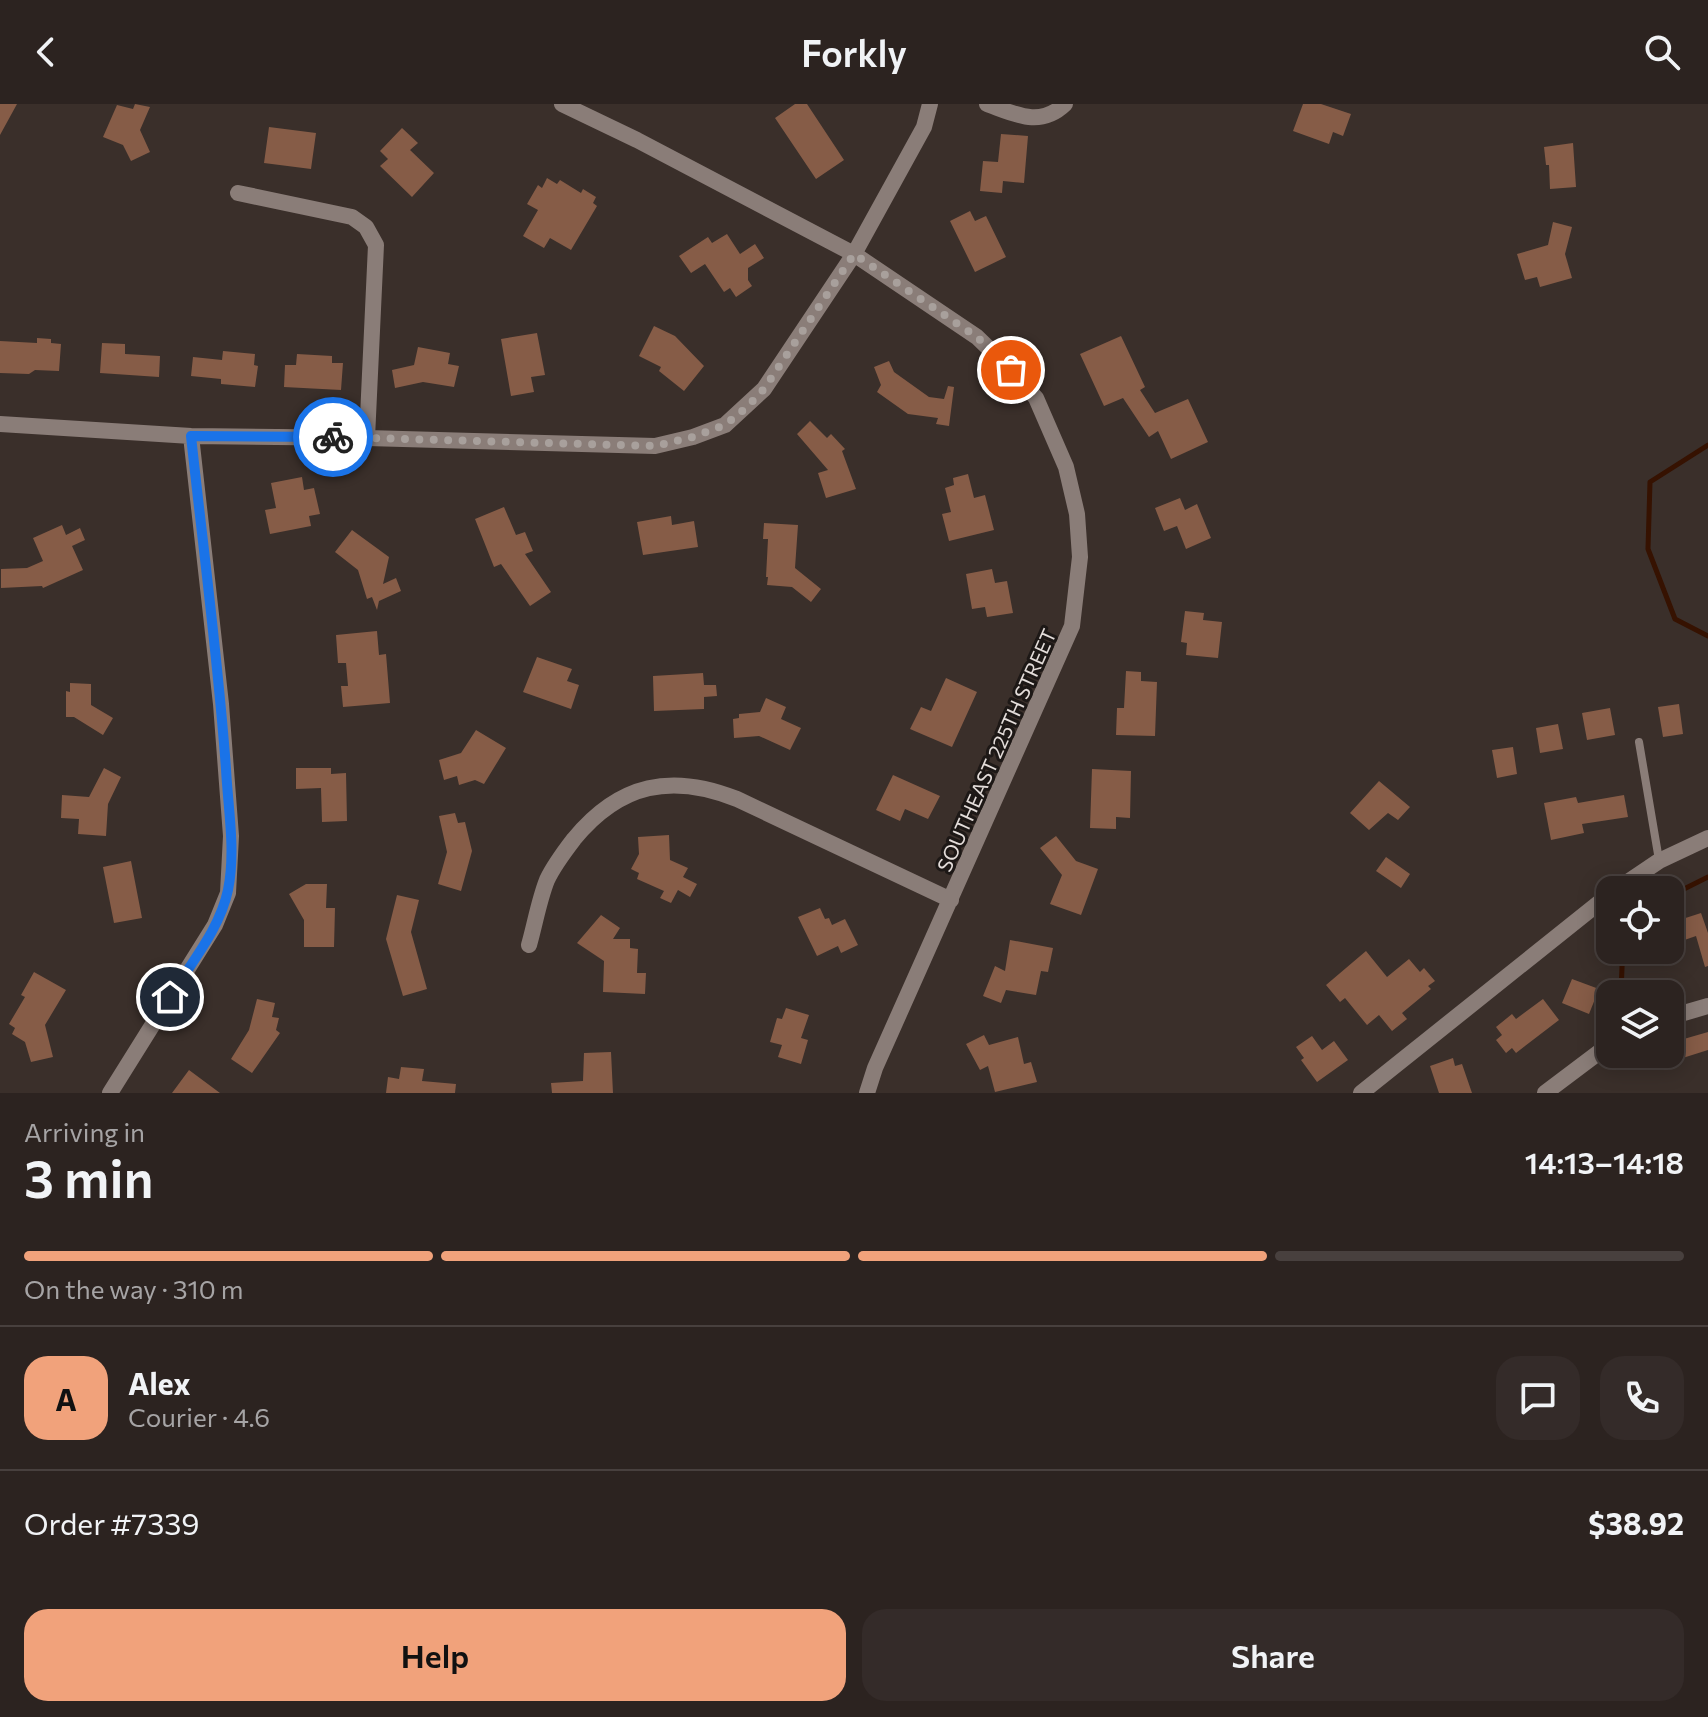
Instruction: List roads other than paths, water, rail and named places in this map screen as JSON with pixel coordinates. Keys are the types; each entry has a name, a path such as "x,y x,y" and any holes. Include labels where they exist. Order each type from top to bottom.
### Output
{"street":[{"name":"SOUTHEAST 225TH STREET","path":"562,104 854,254 977,337 1036,398 1066,467 1077,514 1080,557 1072,626 875,1068 867,1093"},
{"path":"0,424 191,436 655,446 693,437 725,425 764,389 854,254 924,127 930,104"},
{"path":"987,104 1027,118 1044,118 1065,104"},
{"path":"238,193 352,217 366,227 376,245 367,438"},
{"path":"110,1093 215,925 224,906 230,877 231,836 221,704 191,436"},
{"path":"529,945 548,880 562,854 606,807 641,788 659,785 710,788 951,900"},
{"path":"1637,876 1659,861 1708,838"},
{"path":"1361,1093 1596,905"},
{"path":"1684,1013 1708,1006"},
{"path":"1545,1093 1596,1055"}],"lane":[{"path":"1639,742 1659,861"}],"waterway":[{"path":"1708,445 1650,482 1648,549 1675,619 1708,636"},
{"path":"1684,889 1708,877"},
{"path":"1621,980 1622,964"}]}
